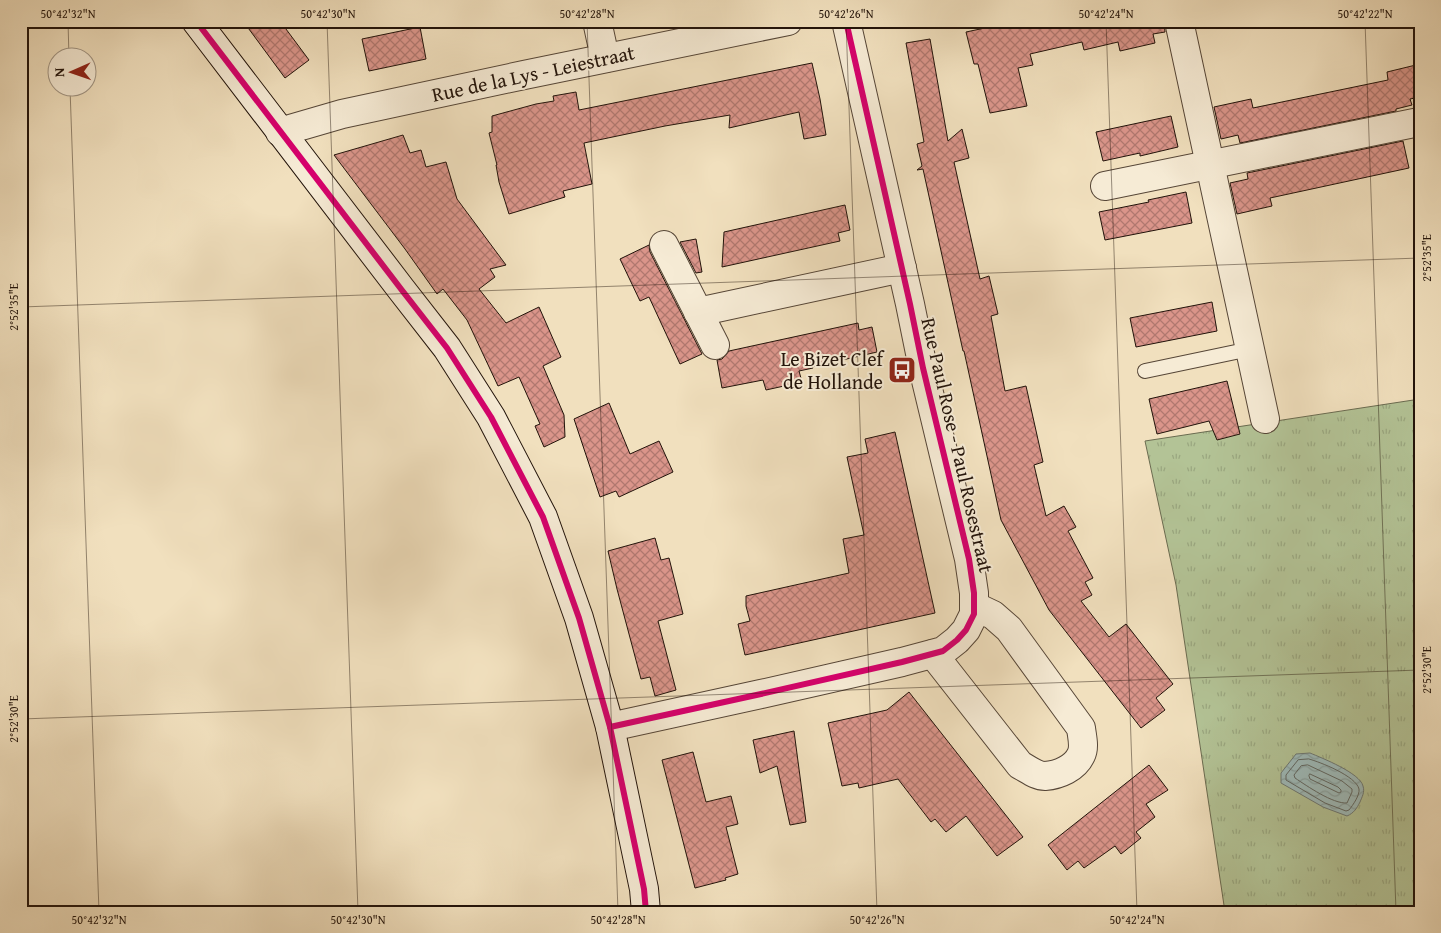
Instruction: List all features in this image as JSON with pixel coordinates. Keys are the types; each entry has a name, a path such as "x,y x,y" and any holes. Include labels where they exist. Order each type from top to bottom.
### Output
{"street":[{"path":"196,21 447,348 491,417 543,518 579,618 610,726 644,889 646,912"},
{"path":"597,21 605,58"},
{"name":"Rue de la Lys - Leiestraat","path":"280,132 342,114 788,21"},
{"name":"Rue Paul Rose - Paul Rosestraat","path":"610,726 902,662 943,651 966,630 974,614 974,593 969,559 923,368 846,21"},
{"path":"1179,21 1265,419"},
{"path":"1105,186 1419,122"},
{"path":"664,246 715,345"},
{"path":"698,312 902,268"},
{"path":"933,654 1020,765 1032,772 1045,776 1074,766 1082,754 1081,728 1009,629 993,615 974,606"}],"lane":[{"path":"1145,371 1250,349"}],"green space":[{"path":"1420,399 1420,912 1225,912 1176,585 1145,441"}],"water":[{"path":"1310,753 1340,766 1360,781 1364,788 1363,794 1358,806 1352,813 1347,816 1323,807 1281,783 1281,773 1296,754"}],"building":[{"path":"243,21 280,21 309,60 285,78"},
{"path":"1018,21 1164,21 1165,32 1153,34 1155,43 1120,51 1118,42 1084,50 1082,42 1030,54 1033,65 1018,68 1027,106 990,113 978,64 974,64 966,32"},
{"path":"420,27 426,59 369,71 362,39"},
{"path":"930,39 948,141 962,129 969,158 954,162 980,279 989,276 998,314 991,316 1005,391 1026,386 1043,462 1034,465 1046,516 1064,506 1076,527 1068,531 1093,578 1085,582 1092,595 1081,601 1109,637 1126,624 1173,684 1156,698 1165,710 1141,728 1049,610 1001,520 923,169 917,170 922,166 917,144 924,142 906,43"},
{"path":"812,63 826,135 804,139 799,112 729,128 730,115 584,143 592,184 563,191 565,197 509,214 499,182 489,133 492,132 492,116 554,101 553,96 576,92 579,110"},
{"path":"1420,64 1420,97 1410,99 1412,105 1396,109 1396,111 1240,143 1238,135 1221,139 1214,107 1251,99 1253,108 1388,80 1387,72"},
{"path":"1171,116 1178,147 1140,156 1140,153 1103,161 1096,132"},
{"path":"403,135 410,153 421,150 426,167 446,162 457,199 506,265 490,269 495,277 479,289 506,323 539,307 561,357 543,366 564,415 565,437 544,447 535,426 540,424 519,377 498,386 467,320 443,289 437,294 334,155"},
{"path":"1403,141 1409,168 1270,198 1272,206 1237,214 1230,183 1248,179 1247,173"},
{"path":"1186,192 1192,223 1105,240 1099,212"},
{"path":"845,205 850,230 838,233 840,241 722,267 724,232"},
{"path":"696,239 702,272 696,273 680,242"},
{"path":"649,245 650,252 702,354 680,364 649,297 640,301 620,259"},
{"path":"1212,302 1217,331 1136,347 1130,318"},
{"path":"858,323 859,330 872,327 877,352 799,371 802,382 766,390 763,380 722,388 717,360 722,359 729,351"},
{"path":"1227,381 1240,434 1217,440 1209,421 1157,434 1149,399"},
{"path":"609,403 630,454 659,441 673,472 619,497 616,491 600,497 574,419"},
{"path":"895,432 935,613 745,655 738,624 750,621 746,606 746,596 849,573 843,539 864,535 847,457 868,453 865,439"},
{"path":"655,538 661,560 669,558 683,614 658,621 676,690 655,696 650,677 641,679 608,551"},
{"path":"909,692 1023,837 997,856 966,816 946,832 935,819 931,822 898,779 859,788 858,783 842,786 828,723 887,710"},
{"path":"794,731 806,822 790,825 777,766 760,773 753,740"},
{"path":"693,752 706,802 731,796 738,824 726,827 738,874 725,878 726,880 695,888 662,760"},
{"path":"1149,765 1168,790 1146,804 1155,817 1136,832 1141,838 1121,854 1115,846 1084,868 1078,861 1067,870 1048,845"}],"cycle path":[{"path":"196,21 447,348 491,417 543,517 579,618 610,727 644,889 646,912"},
{"path":"610,727 902,662 943,651 966,630 974,614 974,593 969,559 923,368 846,21"}],"place":[{"name":"Le Bizet Clef de Hollande","path":"902,370"}]}
